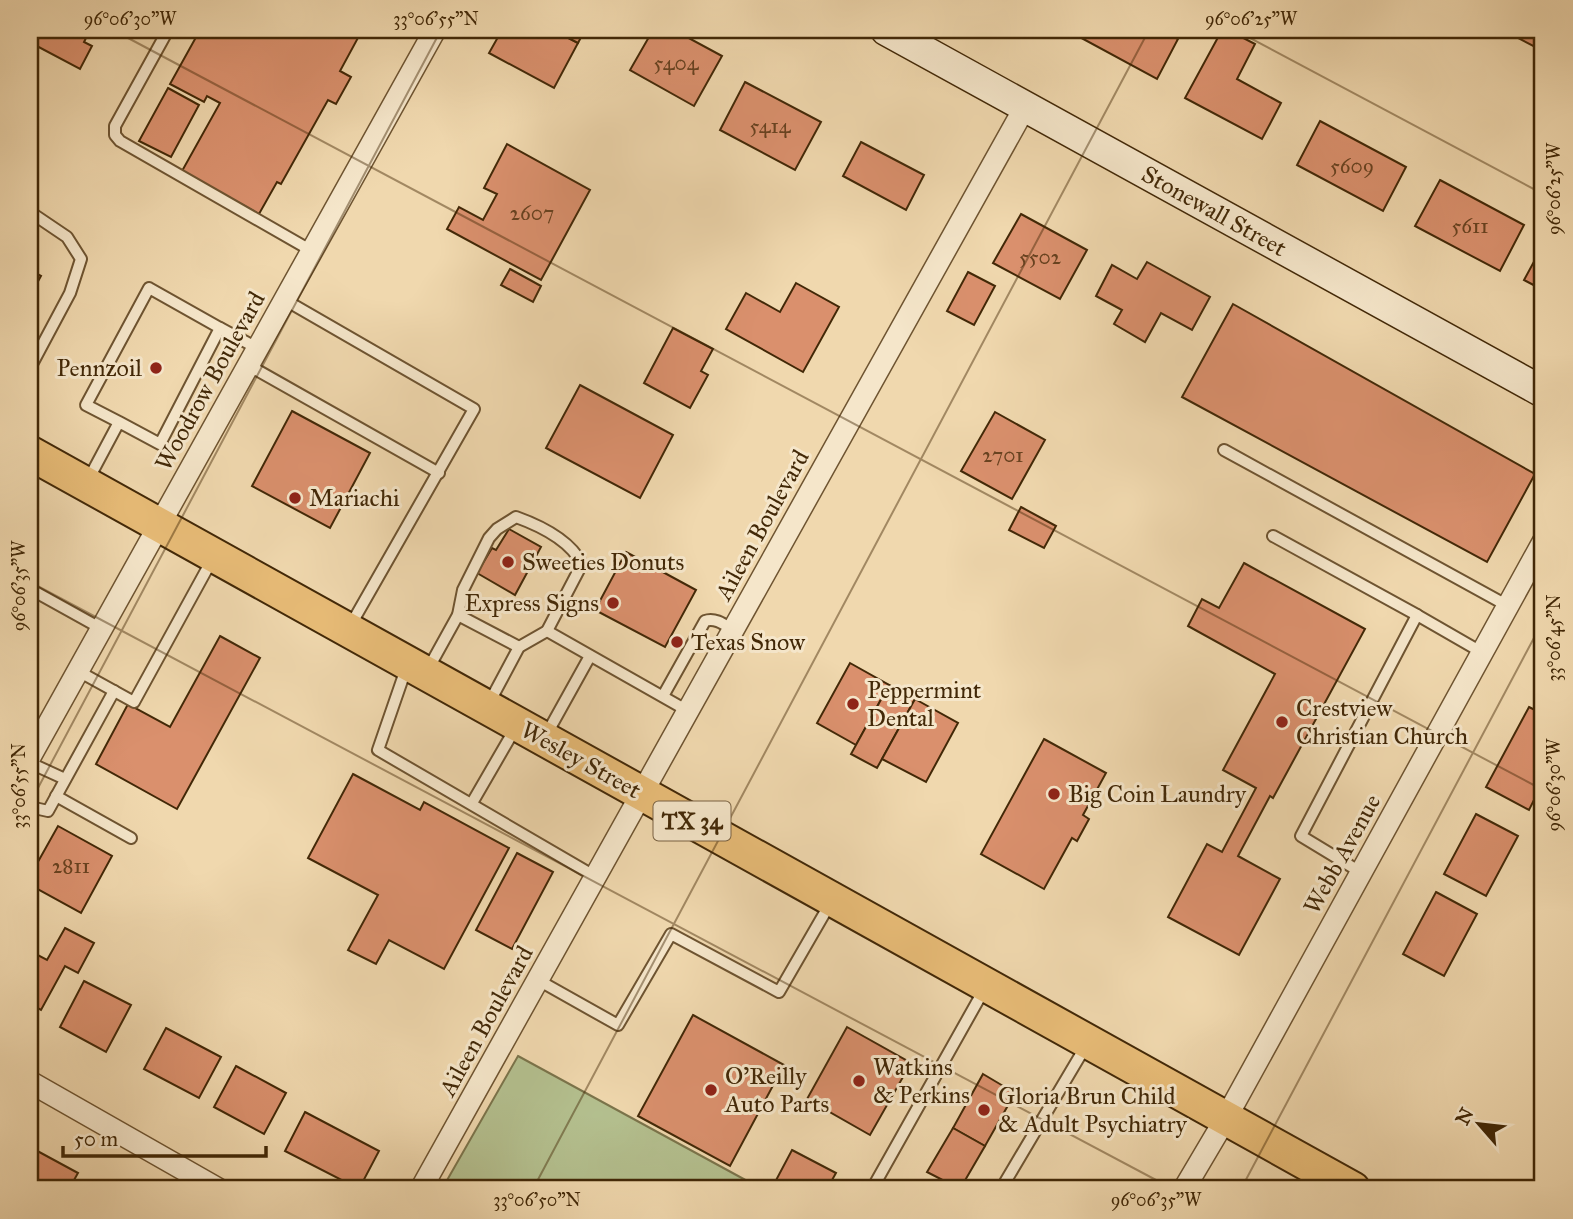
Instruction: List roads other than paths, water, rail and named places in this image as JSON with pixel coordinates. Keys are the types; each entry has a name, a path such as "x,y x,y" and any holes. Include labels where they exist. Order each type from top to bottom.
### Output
{"main road":[{"name":"Wesley Street","path":"30,453 1351,1189"}],"street":[{"name":"Woodrow Boulevard","path":"30,757 435,30"},
{"name":"Stonewall Street","path":"886,30 1543,392"},
{"name":"Aileen Boulevard","path":"421,1189 1025,107"},
{"name":"Webb Avenue","path":"1184,1189 1362,873 1543,542"},
{"path":"30,1082 218,1189"}],"lane":[{"path":"168,30 116,126 115,135 120,141 312,251"},
{"path":"30,212 67,237 81,259 71,293 30,368"},
{"path":"220,328 160,444 86,405 149,288 220,328 253,357 439,472"},
{"path":"285,300 474,409 348,630"},
{"path":"85,484 119,422"},
{"path":"1224,450 1508,606"},
{"path":"487,707 519,648 547,631 582,564 575,549 534,523 516,517 497,529 489,538 463,590 458,615 417,668 378,750 596,877"},
{"path":"1273,536 1483,653"},
{"path":"78,671 134,702 215,556"},
{"path":"30,589 102,629"},
{"path":"458,615 519,648"},
{"path":"1362,873 1301,836 1417,615"},
{"path":"663,696 705,621 710,619 733,630"},
{"path":"547,631 688,711"},
{"path":"472,803 590,656"},
{"path":"30,807 48,811 114,691"},
{"path":"30,763 65,779"},
{"path":"55,796 131,838"},
{"path":"538,980 618,1025 671,934 779,992 832,899"},
{"path":"872,1189 987,985"},
{"path":"1000,1189 1088,1042"}],"place":[{"name":"Pennzoil","path":"156,368"},
{"name":"Mariachi","path":"295,498"},
{"name":"Sweeties Donuts","path":"508,562"},
{"name":"Express Signs","path":"613,603"},
{"name":"Texas Snow","path":"677,642"},
{"name":"Peppermint Dental","path":"853,704"},
{"name":"Crestview Christian Church","path":"1282,722"},
{"name":"Big Coin Laundry","path":"1054,794"},
{"name":"Watkins & Perkins","path":"859,1081"},
{"name":"O'Reilly Auto Parts","path":"711,1090"},
{"name":"Gloria Brun Child & Adult Psychiatry","path":"984,1110"}]}
